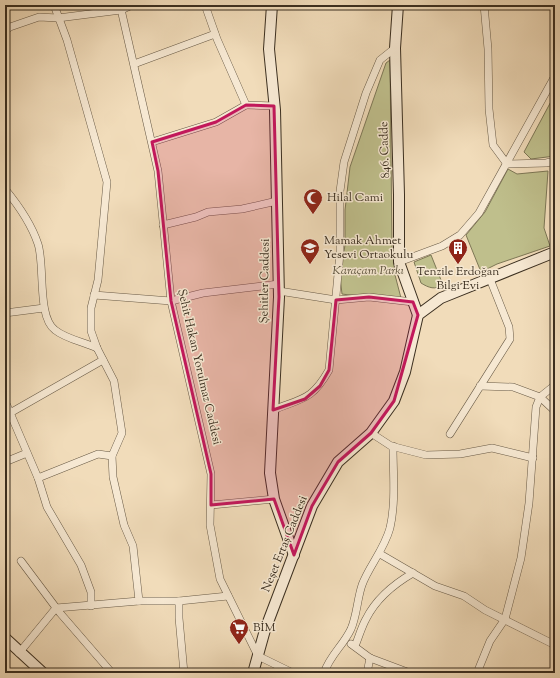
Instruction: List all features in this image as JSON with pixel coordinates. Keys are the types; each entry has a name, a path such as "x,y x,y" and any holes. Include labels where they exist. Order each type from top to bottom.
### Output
{"street":[{"path":"54,5 69,47 107,182 98,280 91,308 92,331 97,348 114,381 122,433 112,456 116,497 124,525 134,546 139,601"},
{"path":"5,31 10,27 39,17 58,18 132,5"},
{"path":"205,5 215,34 246,105"},
{"name":"Şehitler Caddesi","path":"272,5 269,49 274,106 279,287 270,473 274,498 294,555"},
{"name":"846. Cadde","path":"398,5 395,48 399,195 398,262 418,315"},
{"path":"484,5 488,49 489,109 493,145 507,164"},
{"name":"Şehit Hakan Yorulmaz Caddesi","path":"120,7 158,171 171,301 211,474 210,525 220,579 258,656"},
{"path":"134,64 215,34"},
{"path":"273,410 305,399 320,386 330,370 340,253 340,191 344,162 366,93 380,60 395,48"},
{"path":"398,262 436,249 460,235 479,213 555,79"},
{"path":"152,142 216,122 246,105 274,106"},
{"path":"507,164 546,163 555,161"},
{"path":"5,189 28,220 39,246 44,308 49,322 54,330 97,348"},
{"path":"163,224 181,221 208,212 242,209 277,201"},
{"path":"418,315 441,298 555,252"},
{"path":"450,434 510,338 509,327 490,279"},
{"path":"94,296 171,301 203,293 279,287 336,300 369,297 413,302"},
{"path":"5,313 44,308"},
{"name":"Neşet Ertaş Caddesi","path":"253,673 265,630 312,506 338,462 371,433 394,401 405,372 418,315"},
{"path":"10,413 103,360"},
{"path":"480,386 487,385 513,387 540,397 555,411"},
{"path":"477,673 490,641 505,619 522,558 533,458 534,416 540,397 555,386"},
{"path":"5,401 38,478 47,507 66,543 81,565 91,592 91,606"},
{"path":"371,433 393,446 426,454 460,454 492,448 533,458"},
{"path":"324,673 328,661 345,641 354,623 362,584 380,554 390,528 393,497 393,446"},
{"path":"5,462 27,453"},
{"path":"38,478 98,454 112,456"},
{"path":"211,505 274,498"},
{"path":"380,554 435,586 464,596 555,645"},
{"path":"21,562 56,608 112,673"},
{"path":"355,646 365,621 375,605 397,582 413,573"},
{"path":"19,652 56,608 139,601 179,601 228,596"},
{"path":"179,601 184,673"},
{"path":"5,638 43,673"},
{"path":"345,641 355,646 370,658 410,673"},
{"path":"258,656 293,673"},
{"path":"367,673 370,658"}],"highlighted area":[{"path":"246,105 274,106 279,297 273,410 305,399 320,386 329,370 336,300 369,297 413,302 418,315 394,401 371,433 338,462 312,506 294,555 274,499 211,505 211,474 171,301 158,171 152,142 216,122"}],"green space":[{"name":"Karaçam Parkı","path":"390,60 392,247 395,275 401,298 342,294 340,276 345,245 345,210 350,167 386,63"},
{"path":"555,94 555,156 531,159 524,152"},
{"path":"508,169 517,174 548,171 544,228 550,246 497,264 481,272 466,235 485,212"},
{"path":"431,255 443,285 437,288 429,287 421,283 414,262"}],"place":[{"name":"Hilal Cami","path":"313,215"},
{"name":"Mamak Ahmet Yesevi Ortaokulu","path":"310,265"},
{"name":"Tenzile Erdoğan Bilgi Evi","path":"458,265"},
{"name":"BİM","path":"239,645"}]}
